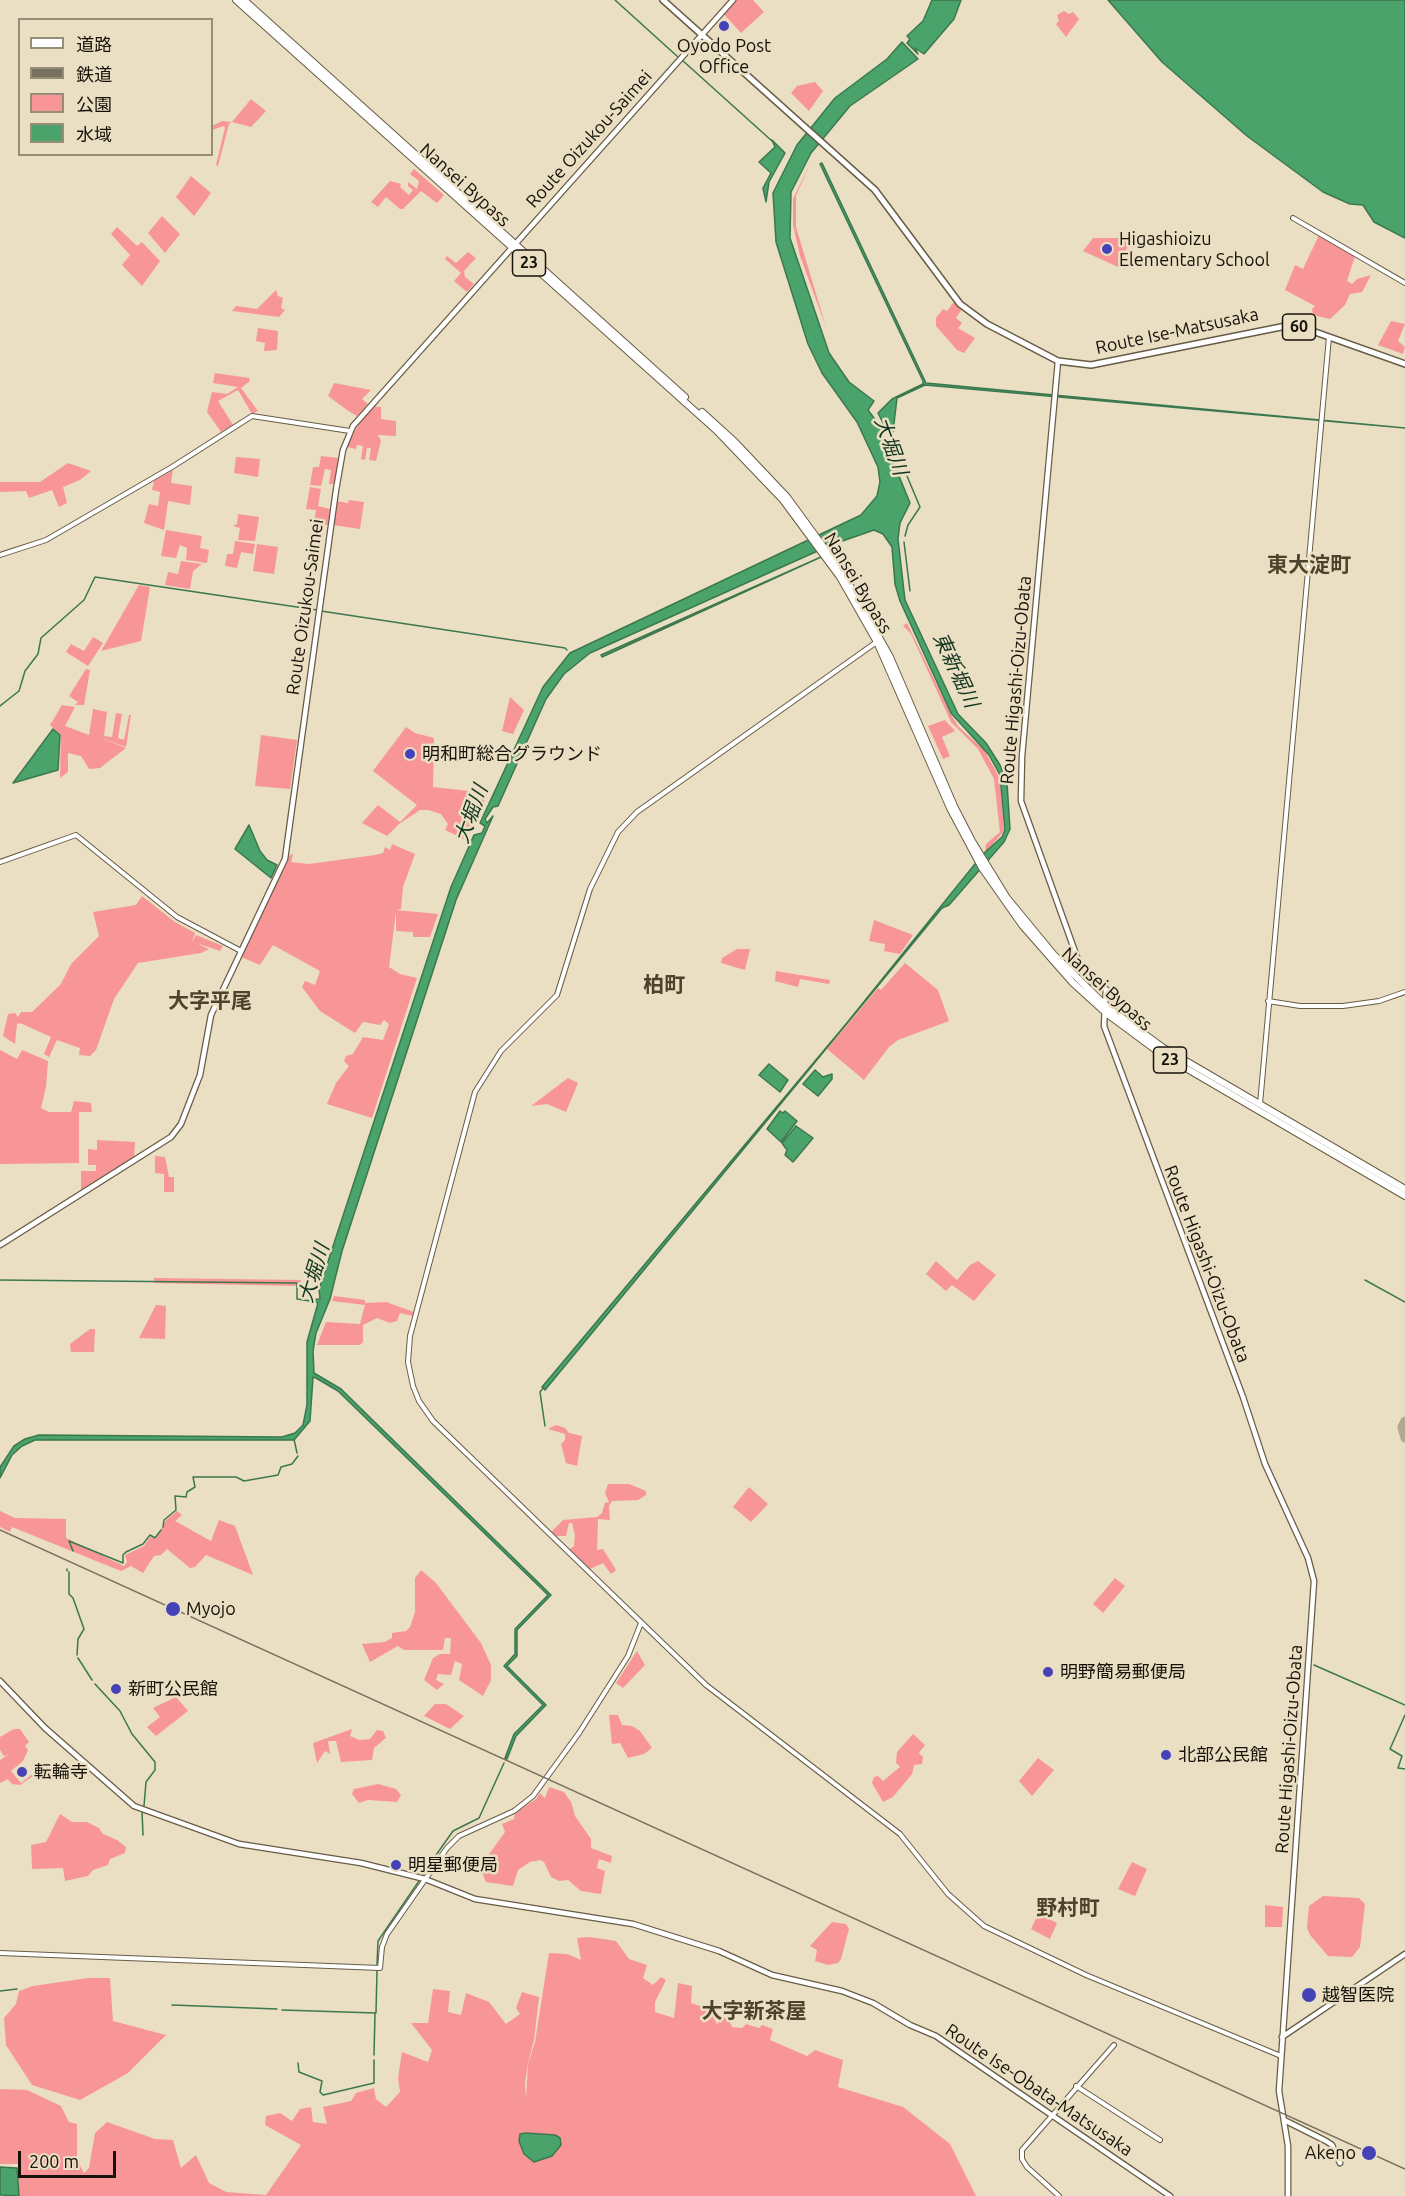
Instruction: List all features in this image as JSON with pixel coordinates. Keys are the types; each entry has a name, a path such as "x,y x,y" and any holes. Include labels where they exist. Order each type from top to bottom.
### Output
{"highway":[{"name":"Nansei Bypass","path":"236,0 513,244"},
{"name":"Nansei Bypass","path":"244,0 724,438 814,535 879,640 978,857 1041,941 1106,1009 1259,1109 1405,1196"},
{"name":"Nansei Bypass","path":"1259,1109 1405,1189"}],"main road":[{"name":"Route Ise-Matsusaka","path":"663,0 884,200 960,304 987,324 1058,361 1090,365 1276,326 1301,327 1405,364"},
{"name":"Route Oizukou-Saimei","path":"0,1245 177,1131 200,1075 211,1015 285,859 317,610 341,457 350,431 370,405 513,244 733,0"},
{"name":"Route Higashi-Oizu-Obata","path":"1058,361 1019,791 1024,815 1083,974 1089,981 1106,989 1104,1026 1243,1397 1265,1464 1313,1574 1279,2091 1288,2146 1288,2196"},
{"name":"Route Ise-Obata-Matsusaka","path":"0,1681 45,1728 106,1779 122,1798 134,1806 239,1844 361,1863 425,1879 475,1899 642,1926 719,1951 772,1975 842,1991 873,2002 910,2025 936,2036 1170,2196"},
{"path":"1282,2037 1405,1954"},
{"path":"1284,2120 1332,2145 1340,2163"}],"street":[{"path":"1293,218 1405,283"},
{"path":"1259,1109 1329,337"},
{"path":"0,555 46,540 172,467 252,416 350,431"},
{"path":"879,640 637,812 618,832 590,889 557,995 501,1051 477,1088 410,1336 408,1352 411,1379 419,1401 429,1416 641,1623 718,1696 900,1834 955,1901 990,1931 1098,1980 1281,2056"},
{"path":"0,862 76,835 177,917 241,951"},
{"path":"1268,1001 1311,1006 1343,1006 1379,1001 1405,992"},
{"path":"0,1953 380,1968 385,1938 447,1848 459,1836 519,1808 533,1796 579,1732 628,1656 641,1623"},
{"path":"1059,2196 1027,2167 1022,2156 1025,2145 1114,2045"},
{"path":"1076,2086 1160,2140"}],"green space":[{"path":"734,0 753,0 764,12 741,33 723,13"},
{"path":"1064,11 1069,14 1073,12 1079,19 1066,37 1056,24 1059,21 1057,15"},
{"path":"815,82 823,91 809,111 791,93 797,86"},
{"path":"251,99 266,111 251,127 232,122"},
{"path":"222,121 232,122 229,124 218,166 216,165 225,128 224,126 213,130 213,126"},
{"path":"810,164 796,196 796,227 826,327 800,256 793,225 793,199"},
{"path":"414,169 444,195 437,203 421,191 403,209 386,197 378,207 371,202 390,181 401,184 400,187 409,195 413,190 408,186 408,182 417,189 419,181 410,174"},
{"path":"191,176 211,193 194,216 176,197"},
{"path":"162,216 180,234 165,253 148,233"},
{"path":"117,227 137,246 142,242 160,261 142,286 122,265 130,255 111,234"},
{"path":"1319,235 1355,256 1347,281 1352,284 1357,279 1371,275 1362,292 1350,294 1345,305 1330,319 1313,315 1312,309 1315,306 1285,290 1295,265 1303,269"},
{"path":"1093,238 1125,238 1129,244 1118,267 1083,251"},
{"path":"468,252 476,258 464,271 465,277 474,284 467,292 454,281 461,273 445,259 447,256 456,263"},
{"path":"276,290 278,296 283,298 281,308 285,310 279,317 232,311 236,306 257,309"},
{"path":"954,302 962,309 956,318 962,323 958,328 975,338 964,353 957,350 936,326 936,318 943,309 947,311"},
{"path":"1391,321 1405,324 1398,341 1405,347 1403,354 1378,345"},
{"path":"258,328 278,331 277,350 264,351 265,343 256,341"},
{"path":"215,373 249,378 250,381 241,388 258,411 252,414 238,390 218,401 233,425 221,432 207,412 212,392 227,394 238,387 213,383"},
{"path":"334,383 371,390 362,399 368,404 357,416 328,396"},
{"path":"372,406 381,407 381,419 396,421 396,436 378,435 381,441 376,461 369,460 371,448 367,448 365,460 361,459 363,446 357,445 356,449 347,447 359,423"},
{"path":"321,456 339,458 334,484 329,484 331,470 325,469 321,486 310,485 313,467 319,467"},
{"path":"236,457 260,459 258,477 234,473"},
{"path":"68,463 91,471 80,480 63,487 67,503 59,507 52,490 29,498 26,491 0,492 0,482 40,482"},
{"path":"173,470 171,483 192,486 190,505 168,501 164,530 144,523 149,504 158,506 160,492 152,490 154,481"},
{"path":"310,487 321,489 318,506 330,509 328,525 314,523 316,510 306,509"},
{"path":"349,500 364,502 360,529 333,525 336,501 348,503"},
{"path":"238,514 259,517 255,541 238,540 240,528 233,526 237,524"},
{"path":"166,530 202,536 200,548 209,550 207,563 186,560 187,548 180,545 176,558 161,556"},
{"path":"235,541 255,544 253,554 241,552 237,568 225,566 227,554 233,554"},
{"path":"257,544 278,547 274,574 253,571"},
{"path":"181,561 202,564 193,571 190,589 165,585 168,572 178,574"},
{"path":"139,585 150,587 141,641 101,651"},
{"path":"907,623 958,726 985,751 1000,779 1004,831 988,850 985,850 986,844 1000,832 994,779 978,749 951,722 911,634 903,626"},
{"path":"93,637 103,643 88,666 66,652 71,644 84,651"},
{"path":"86,669 90,670 84,705 75,705 78,702 69,696"},
{"path":"510,697 524,710 513,734 502,731"},
{"path":"62,705 75,707 65,726 89,735 93,709 107,712 104,736 112,737 116,713 122,714 118,738 124,740 129,715 131,715 126,747 98,737 126,748 100,768 89,769 81,756 68,753 68,772 60,778 61,735 50,725"},
{"path":"945,720 955,731 942,737 950,756 943,759 928,726"},
{"path":"406,727 415,733 434,738 433,787 488,793 466,840 445,830 448,824 441,814 428,810 420,810 399,824 387,836 362,823 378,805 400,822 417,805 373,771"},
{"path":"261,735 297,740 290,789 255,786"},
{"path":"392,844 415,854 403,887 401,909 396,910 438,914 430,937 413,937 413,932 396,931 396,912 389,967 400,974 417,978 372,1118 327,1104 336,1083 349,1066 344,1061 346,1056 353,1054 363,1037 383,1040 389,1024 384,1020 380,1025 363,1022 355,1033 320,1011 302,987 305,981 315,985 320,971 273,945 260,965 241,957 290,855 293,854 291,862 309,864 375,855 383,853 385,847 390,850"},
{"path":"142,896 175,922 195,933 192,942 196,935 223,946 220,951 196,943 209,949 201,953 138,963 114,999 96,1050 90,1056 79,1055 80,1048 57,1040 49,1057 44,1054 51,1037 20,1023 17,1024 15,1044 3,1036 8,1014 15,1013 18,1017 21,1012 32,1012 61,984 71,964 99,936 93,912 136,905"},
{"path":"874,920 913,935 900,954 884,951 885,944 869,941"},
{"path":"737,949 750,949 745,970 721,963 722,958"},
{"path":"905,963 938,990 949,1021 898,1040 889,1047 864,1080 827,1049 878,988 881,990"},
{"path":"776,971 830,980 829,984 800,979 798,987 775,981"},
{"path":"0,1050 17,1059 22,1050 48,1061 46,1087 41,1108 49,1112 71,1112 74,1101 91,1103 92,1112 79,1112 79,1163 0,1164"},
{"path":"568,1078 578,1083 566,1112 547,1104 531,1106"},
{"path":"97,1140 135,1142 134,1158 81,1192 81,1171 96,1171 96,1165 88,1165 88,1149 97,1150"},
{"path":"155,1156 165,1157 169,1177 174,1177 174,1192 164,1192 164,1174 155,1173"},
{"path":"936,1261 957,1280 970,1265 978,1261 996,1275 974,1301 952,1285 946,1291 926,1274"},
{"path":"154,1278 301,1280 300,1286 154,1283"},
{"path":"334,1296 365,1300 365,1303 386,1302 414,1312 413,1316 400,1313 397,1321 390,1323 377,1318 363,1325 363,1342 360,1345 317,1345 326,1322 360,1324 365,1305 332,1301"},
{"path":"156,1305 166,1306 165,1339 139,1338"},
{"path":"90,1329 95,1329 94,1352 71,1352 70,1344"},
{"path":"556,1425 565,1428 569,1433 582,1436 577,1466 566,1463 561,1444 565,1440 565,1434 548,1429"},
{"path":"608,1484 629,1484 646,1491 646,1495 638,1500 612,1501 609,1506 610,1520 598,1519 597,1550 603,1549 616,1570 611,1574 603,1563 590,1569 569,1550 574,1546 575,1535 572,1523 569,1523 566,1536 555,1536 551,1532 563,1520 597,1517 602,1513 605,1503 609,1502 605,1493"},
{"path":"749,1487 768,1504 751,1522 733,1507"},
{"path":"0,1511 15,1518 66,1519 66,1538 124,1566 127,1562 125,1555 144,1546 150,1537 156,1539 166,1520 177,1511 182,1515 175,1521 211,1541 219,1520 235,1526 253,1575 206,1555 195,1567 190,1568 167,1549 161,1555 154,1556 143,1573 131,1566 121,1571 12,1527 10,1532 0,1527"},
{"path":"421,1570 436,1583 481,1643 491,1665 491,1680 483,1696 459,1680 462,1664 455,1661 451,1675 438,1674 436,1680 444,1684 437,1690 424,1680 433,1658 440,1654 450,1654 451,1638 445,1638 443,1650 404,1650 398,1646 370,1662 362,1644 385,1642 392,1638 392,1633 406,1631 410,1627 415,1612 415,1578"},
{"path":"1115,1578 1125,1586 1103,1613 1093,1604"},
{"path":"637,1651 645,1665 623,1688 616,1683"},
{"path":"176,1697 188,1711 156,1736 147,1727 160,1717 153,1708"},
{"path":"435,1704 446,1704 464,1716 450,1729 424,1716"},
{"path":"609,1715 618,1715 622,1725 632,1726 640,1731 652,1748 644,1754 628,1758 620,1743 612,1744"},
{"path":"14,1729 20,1729 29,1742 25,1746 28,1750 23,1761 11,1771 21,1783 38,1770 39,1772 20,1785 12,1784 8,1779 0,1783 0,1760 9,1754 4,1756 0,1750 0,1737"},
{"path":"352,1729 350,1736 359,1740 370,1739 377,1730 383,1731 386,1738 374,1748 372,1760 341,1762 336,1741 328,1741 330,1754 325,1751 317,1763 313,1743"},
{"path":"913,1734 925,1745 919,1753 923,1757 922,1764 914,1765 912,1774 893,1797 883,1802 872,1783 874,1777 878,1776 883,1781 900,1767 896,1763 897,1752"},
{"path":"1038,1758 1054,1770 1032,1796 1019,1781"},
{"path":"378,1784 396,1789 401,1795 397,1802 368,1800 359,1803 352,1794 354,1789"},
{"path":"549,1787 564,1792 571,1802 575,1816 591,1839 591,1848 612,1856 611,1863 599,1859 597,1868 605,1871 601,1894 581,1891 568,1880 559,1881 551,1877 541,1860 530,1862 518,1870 513,1886 486,1882 481,1870 482,1864 505,1832 502,1824 514,1819 515,1813 536,1799 540,1793 545,1798"},
{"path":"60,1814 72,1822 87,1822 99,1828 103,1834 126,1847 125,1853 110,1859 108,1865 93,1870 88,1876 65,1881 63,1868 32,1869 31,1845 46,1842"},
{"path":"1132,1862 1147,1869 1135,1896 1118,1889"},
{"path":"1323,1896 1359,1898 1365,1904 1360,1947 1352,1957 1328,1956 1310,1935 1307,1928 1309,1906"},
{"path":"1265,1905 1283,1907 1282,1927 1265,1927"},
{"path":"1038,1914 1057,1923 1050,1939 1031,1929"},
{"path":"832,1922 846,1924 849,1929 841,1959 838,1963 828,1965 815,1961 817,1950 810,1946"},
{"path":"590,1937 616,1941 629,1959 647,1965 643,1978 653,1985 661,1977 666,1980 655,2002 655,2012 674,2018 678,1983 692,1986 691,2003 709,2009 717,2024 723,2018 728,2017 732,2027 742,2028 746,2024 759,2028 762,2025 773,2029 770,2040 807,2056 815,2050 843,2060 838,2087 903,2107 950,2144 976,2196 19,2196 18,2164 0,2164 0,2089 27,2090 61,2106 69,2122 77,2124 77,2160 84,2173 89,2168 95,2133 107,2122 155,2139 173,2140 181,2168 196,2155 209,2183 226,2192 266,2195 301,2145 265,2125 266,2116 280,2113 292,2121 300,2109 311,2107 313,2122 327,2124 323,2107 351,2101 356,2093 374,2088 376,2099 386,2107 400,2092 398,2078 402,2052 428,2062 432,2050 411,2023 428,2023 433,1989 450,1991 448,2012 461,2015 466,1993 489,2002 506,2024 520,2014 516,2008 522,1992 539,1997 534,2040 528,2063 525,2084 526,2099 528,2064 535,2042 549,1953 567,1954 581,1960 577,1938"},
{"path":"88,1978 110,1978 113,2021 166,2035 128,2073 80,2100 32,2085 6,2045 4,2018 16,2004 19,1991 33,1986"}],"water":[{"path":"932,0 961,0 954,19 924,54 915,48 918,54 907,43 910,39 907,36 923,21"},
{"path":"1108,0 1405,0 1405,238 1374,222 1363,205 1350,204 1323,192 1247,136 1162,62"},
{"path":"902,42 918,59 850,106 811,153 791,192 790,238 829,353 849,382 874,401 868,410 877,422 910,503 900,523 898,539 905,600 958,714 986,743 1000,765 1007,783 1010,829 1004,842 949,905 942,908 545,1390 542,1387 846,1024 983,854 1002,837 1005,830 1000,775 989,755 951,713 900,601 895,584 892,547 883,534 874,530 831,545 590,653 564,674 546,699 498,806 493,807 485,819 487,823 493,816 456,900 342,1251 330,1299 316,1333 313,1351 314,1373 341,1389 551,1595 517,1630 517,1656 507,1666 546,1705 516,1736 507,1759 505,1758 514,1734 543,1705 504,1666 515,1654 515,1629 548,1595 338,1391 316,1378 313,1377 310,1421 294,1440 35,1440 22,1446 12,1455 0,1478 0,1467 14,1446 25,1439 39,1435 282,1437 295,1433 303,1425 307,1405 307,1342 318,1303 309,1300 320,1299 319,1289 451,887 474,835 482,833 485,826 480,823 543,687 570,653 861,515 877,496 880,482 878,467 857,422 822,373 808,344 776,242 773,193 797,145 835,98 887,59"},
{"path":"772,140 785,153 769,182 766,202 763,188 771,173 759,162 775,147"},
{"path":"822,163 926,383 1405,428 925,385 897,398 893,432 888,433 878,413 892,399 923,384 923,381 820,164"},
{"path":"821,557 602,657 601,655"},
{"path":"53,729 60,735 58,770 13,783"},
{"path":"249,825 260,851 267,860 277,865 271,878 235,849"},
{"path":"769,1064 788,1080 780,1092 759,1075"},
{"path":"815,1070 823,1077 832,1074 832,1079 818,1096 803,1084"},
{"path":"780,1111 783,1113 785,1111 797,1121 781,1142 767,1129"},
{"path":"796,1126 813,1138 793,1162 785,1155 787,1150 782,1143"},
{"path":"520,2134 555,2135 560,2138 561,2145 552,2156 534,2162 524,2154 519,2141"},
{"path":"0,2167 17,2168 19,2196 0,2195"}],"waterway":[{"path":"615,0 678,57"},
{"path":"682,60 772,141"},
{"name":"大堀川","path":"889,433 920,507 908,525 905,536"},
{"path":"904,542 910,591"},
{"path":"0,706 19,691 25,671 38,654 41,638 84,600 95,577 317,610"},
{"path":"321,611 567,650"},
{"name":"大堀川","path":"0,1280 297,1283 297,1299 310,1301"},
{"path":"1365,1280 1405,1302"},
{"path":"544,1387 540,1392 545,1426"},
{"path":"294,1439 297,1453"},
{"path":"163,1527 164,1520 176,1510 175,1496 186,1497 187,1492 195,1487 193,1477 236,1477 244,1481 278,1475 281,1467 292,1464 298,1456"},
{"path":"73,1551 69,1541 123,1563 123,1555 126,1552 143,1544 150,1535 155,1538 161,1530"},
{"path":"69,1572 69,1594 73,1598 84,1629 78,1639 77,1655"},
{"path":"78,1658 92,1680"},
{"path":"1314,1665 1405,1705"},
{"path":"95,1684 120,1711 132,1734 155,1762 155,1770 146,1782 144,1806"},
{"path":"1405,1715 1390,1749 1402,1756 1398,1768 1405,1769"},
{"path":"422,1875 453,1831 479,1818 504,1763"},
{"path":"142,1811 143,1835"},
{"path":"377,1964 378,1941 419,1881"},
{"path":"282,2010 376,2013 377,1970"},
{"path":"0,1991 17,1989"},
{"path":"172,2005 277,2009"},
{"path":"374,2055 375,2014"},
{"path":"298,2063 299,2072 322,2081 320,2092 323,2095 374,2083 374,2060"}],"taxiway":[{"path":"1405,1421 1402,1427 1405,1438"}],"railway":[{"path":"0,1530 1405,2169"}],"place":[{"name":"Oyodo Post Office","path":"724,26"},
{"name":"Higashioizu Elementary School","path":"1107,249"},
{"name":"明和町総合グラウンド","path":"410,754"},
{"name":"Myojo","path":"173,1609"},
{"name":"明野簡易郵便局","path":"1048,1672"},
{"name":"新町公民館","path":"116,1689"},
{"name":"北部公民館","path":"1166,1755"},
{"name":"転輪寺","path":"22,1772"},
{"name":"明星郵便局","path":"396,1865"},
{"name":"越智医院","path":"1309,1995"},
{"name":"Akeno","path":"1369,2153"}],"district":[{"name":"東大淀町","path":"1309,565"},
{"name":"柏町","path":"664,985"},
{"name":"大字平尾","path":"210,1001"},
{"name":"野村町","path":"1068,1908"},
{"name":"大字新茶屋","path":"754,2011"}],"water label":[{"name":"東新堀川","path":"956,670"}]}
